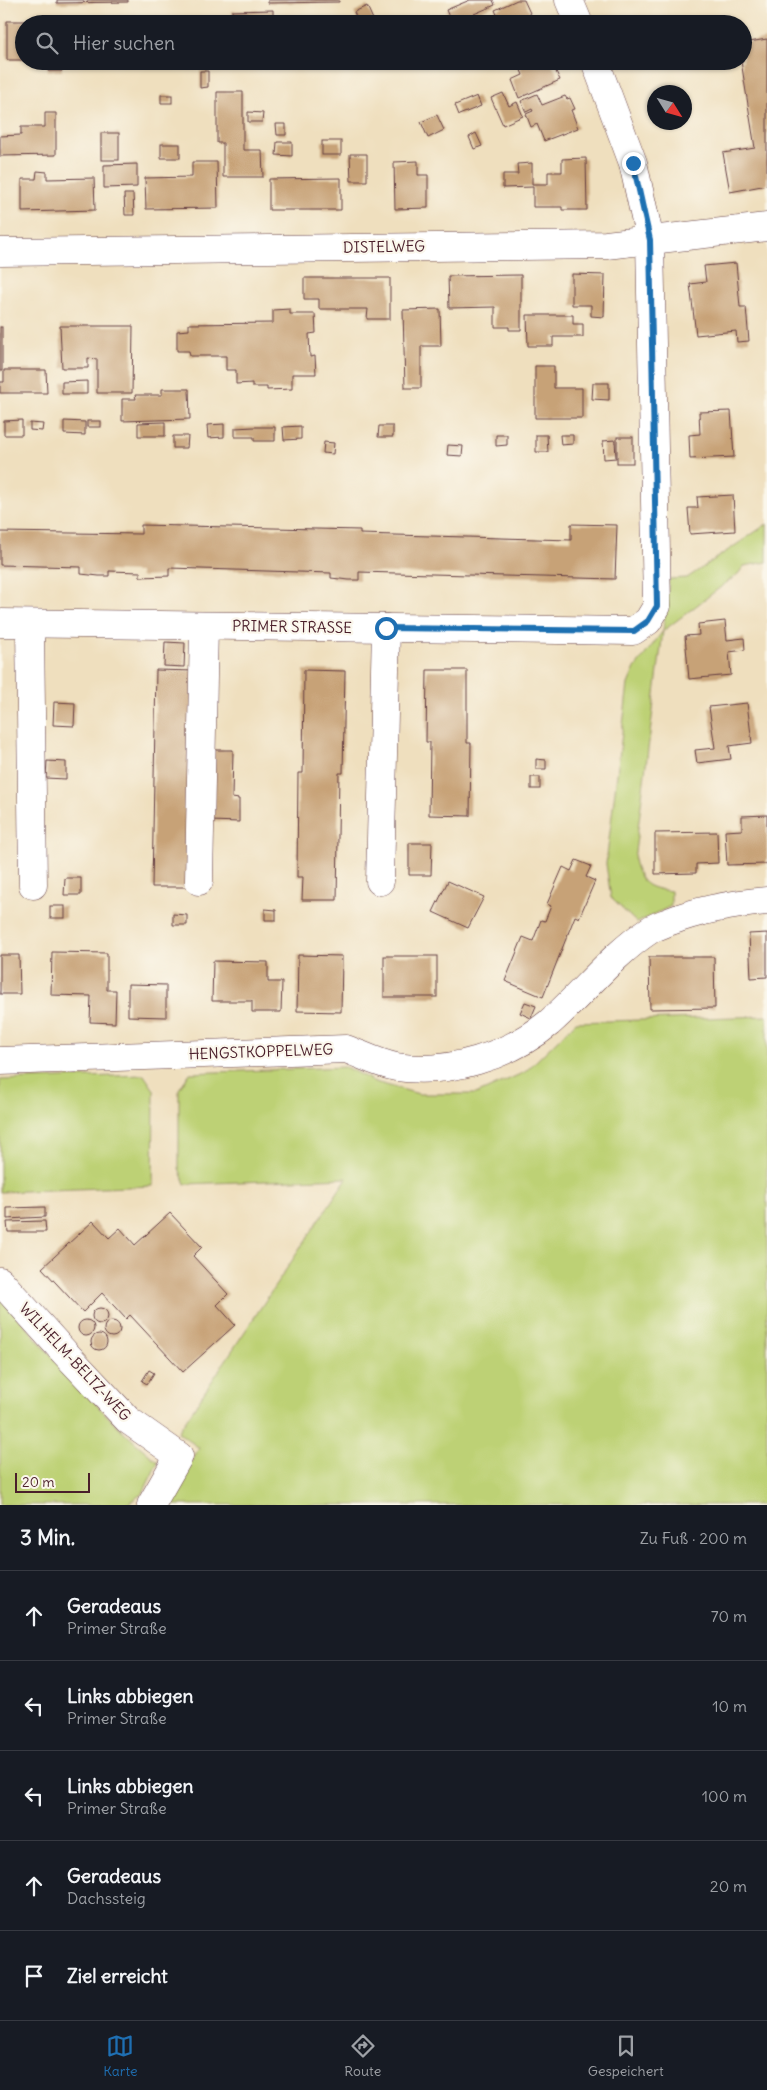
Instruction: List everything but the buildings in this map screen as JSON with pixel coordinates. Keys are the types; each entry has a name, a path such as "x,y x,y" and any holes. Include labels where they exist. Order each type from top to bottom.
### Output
{"street":[{"path":"569,0 575,15"},
{"name":"PRIMER STRASSE","path":"0,623 634,631 648,621 657,606 650,240 633,163 598,70"},
{"name":"DISTELWEG","path":"0,252 606,245 767,227"},
{"path":"30,624 33,885"},
{"path":"199,881 204,626"},
{"path":"380,880 386,628"},
{"name":"HENGSTKOPPELWEG","path":"0,1061 346,1049 394,1067 417,1069 446,1067 490,1056 523,1041 548,1023 651,929 695,912 731,904 767,901"},
{"name":"WILHELM-BELTZ-WEG","path":"0,1281 128,1420 179,1456 151,1505"}],"green space":[{"path":"767,524 767,562 744,566 738,574 663,631 669,579 687,578"},
{"path":"663,631 634,860 639,875 645,883 656,888 671,891 671,906 637,923 611,898 606,864 628,684 635,668"},
{"path":"767,1016 767,1505 167,1505 199,1448 178,1432 347,1178 185,1184 179,1168 179,1089 190,1073 345,1067 375,1082 419,1094 476,1094 525,1072 576,1022"},
{"path":"144,1075 154,1090 153,1186 0,1192 0,1080"},
{"path":"0,1296 95,1403 115,1424 158,1462 143,1493 126,1505 0,1505"}],"route":[{"path":"386,628 634,631 648,621 657,606 650,240 633,163"}]}
